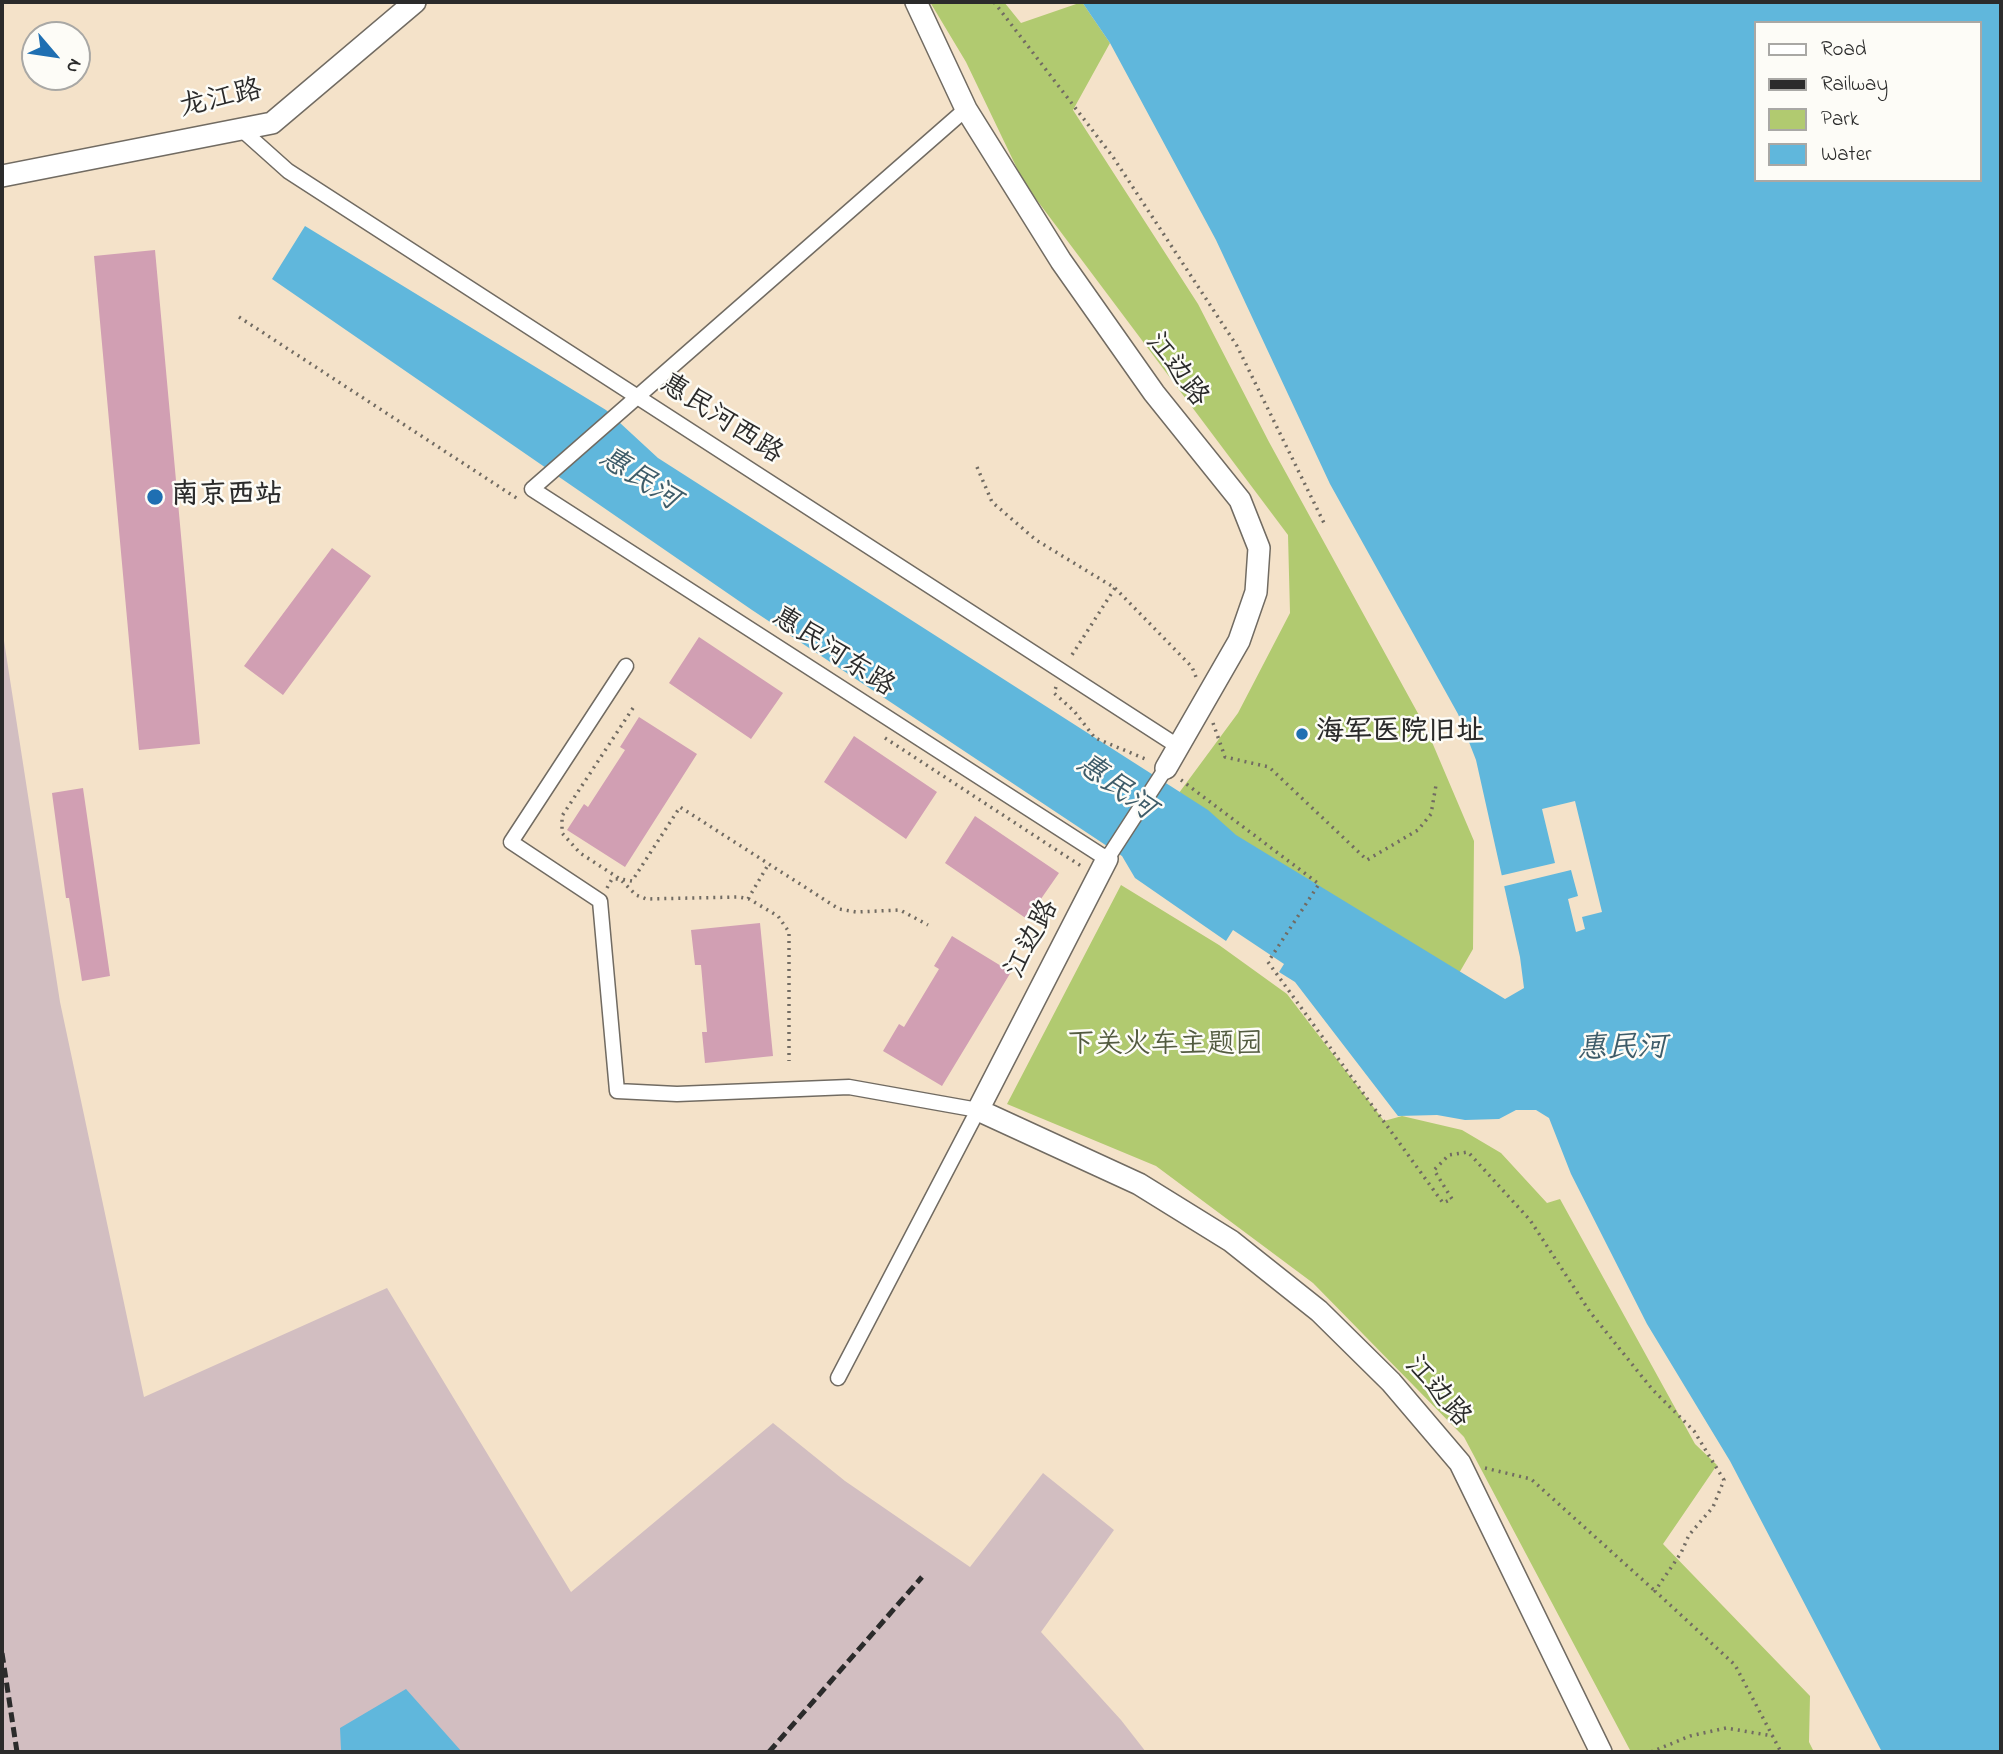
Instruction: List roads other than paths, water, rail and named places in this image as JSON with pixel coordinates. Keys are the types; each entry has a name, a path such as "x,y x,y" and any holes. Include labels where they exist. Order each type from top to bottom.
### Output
{"street":[{"name":"龙江路","path":"2,176 272,124 415,2"},
{"name":"江边路","path":"916,2 966,109 1061,261 1146,382 1240,499 1259,548 1256,592 1240,642 1166,768 1107,859 978,1110 1139,1184 1231,1241 1319,1311 1391,1382 1460,1463 1601,1752"},
{"path":"631,399 966,109"},
{"name":"惠民河西路","path":"241,129 288,171 631,399 1179,747"},
{"name":"惠民河东路","path":"631,399 536,484 1107,859"},
{"path":"626,666 511,842 598,900 617,1091 677,1094 849,1087 978,1110 838,1378"}],"water":[{"name":"惠民河","path":"1082,2 2001,2 2001,1752 1882,1752 1730,1461 1647,1324 1571,1174 1549,1118 1536,1110 1516,1110 1499,1119 1465,1120 1437,1115 1398,1116 1295,982 1279,972 1284,964 1233,930 1226,941 1135,878 1122,856 752,610 272,279 305,226 606,410 658,458 1208,810 1236,835 1505,999 1524,988 1520,957 1476,760 1458,714 1330,484 1216,240 1110,43"},
{"path":"406,1689 462,1752 338,1752 341,1750 340,1728"}],"railway":[{"path":"769,1752 922,1577"},
{"path":"2,1653 17,1752"}],"place":[{"name":"南京西站","path":"155,497"},
{"name":"海军医院旧址","path":"1302,734"}],"park label":[{"name":"下关火车主题园","path":"1165,1047"}]}
